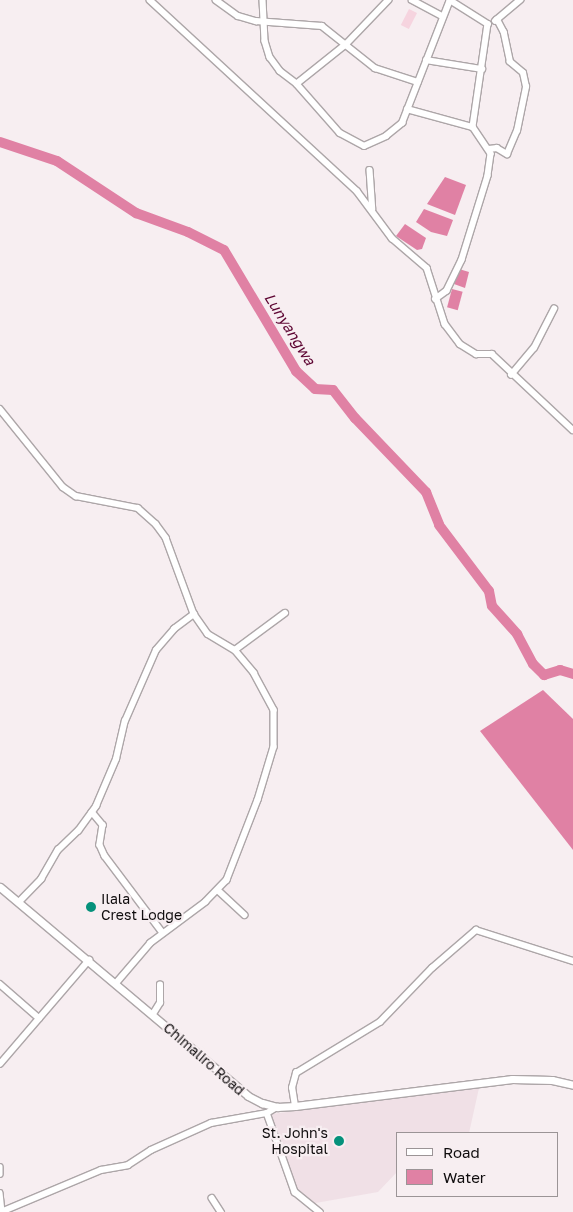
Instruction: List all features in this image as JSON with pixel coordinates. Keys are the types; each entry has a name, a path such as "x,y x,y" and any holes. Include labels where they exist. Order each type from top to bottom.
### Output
{"street":[{"path":"150,0 270,108 373,209 392,238 427,268 445,324 460,344 476,354 490,352 512,376 573,430"},
{"path":"216,0 238,16 267,22 322,26 375,68 418,82"},
{"path":"263,0 267,22 266,41 270,57 276,66 297,84 340,133 364,146 396,128 407,109 442,16 450,0 488,24"},
{"path":"297,84 346,44 389,0"},
{"path":"412,0 442,16"},
{"path":"488,24 496,20 520,0"},
{"path":"489,149 497,148 507,154 517,131 526,87 523,73 510,62 504,33 496,20"},
{"path":"473,127 488,24"},
{"path":"426,60 482,70"},
{"path":"407,109 473,127 489,149 488,176 462,260 447,291 436,298"},
{"path":"370,170 373,209"},
{"path":"512,376 534,348 554,309"},
{"path":"0,409 63,488 76,496 138,508 156,524 166,538 194,614 208,634 235,650 268,695 276,726 274,748 258,800 227,880 219,891 163,933 116,984"},
{"path":"235,650 285,612"},
{"path":"19,902 41,879 58,850 92,812 116,759 125,721 156,650 174,629 194,614"},
{"path":"92,812 103,825 99,842 105,856 163,933"},
{"name":"Chimaliro Road","path":"0,887 89,960 248,1096 277,1107 512,1079 552,1080 573,1085"},
{"path":"219,891 245,915"},
{"path":"295,1106 292,1088 296,1073 380,1022 432,968 476,930 573,961"},
{"path":"0,1064 89,960"},
{"path":"0,984 39,1018"},
{"path":"153,1014 160,1003 160,985"},
{"path":"0,1193 2,1212 101,1170 128,1165 151,1150 211,1124 267,1113 277,1107"},
{"path":"267,1113 296,1192 302,1200 320,1212"},
{"path":"0,1167 0,1174"},
{"path":"212,1198 221,1212"}],"shaded area":[{"path":"409,9 417,13 409,29 401,25"},
{"name":"St. John's Hospital","path":"479,1088 469,1132 396,1132 396,1173 378,1192 310,1204 295,1190 271,1114"}],"water":[{"path":"445,177 466,185 455,215 427,204"},
{"path":"424,209 453,220 447,236 431,232 416,222"},
{"path":"405,224 426,238 422,249 417,250 396,236"},
{"path":"459,269 469,272 465,288 454,284"},
{"path":"452,289 463,292 458,310 447,307"},
{"path":"543,690 573,719 573,850 480,731"}],"waterway":[{"name":"Lunyangwa","path":"0,142 57,161 136,213 188,232 224,250 296,371 315,389 333,390 355,418 426,492 439,525 489,591 492,606 517,634 533,664 544,675 560,670 573,674"}],"place":[{"name":"Ilala Crest Lodge","path":"91,907"},
{"name":"St. John's Hospital","path":"339,1141"}]}
